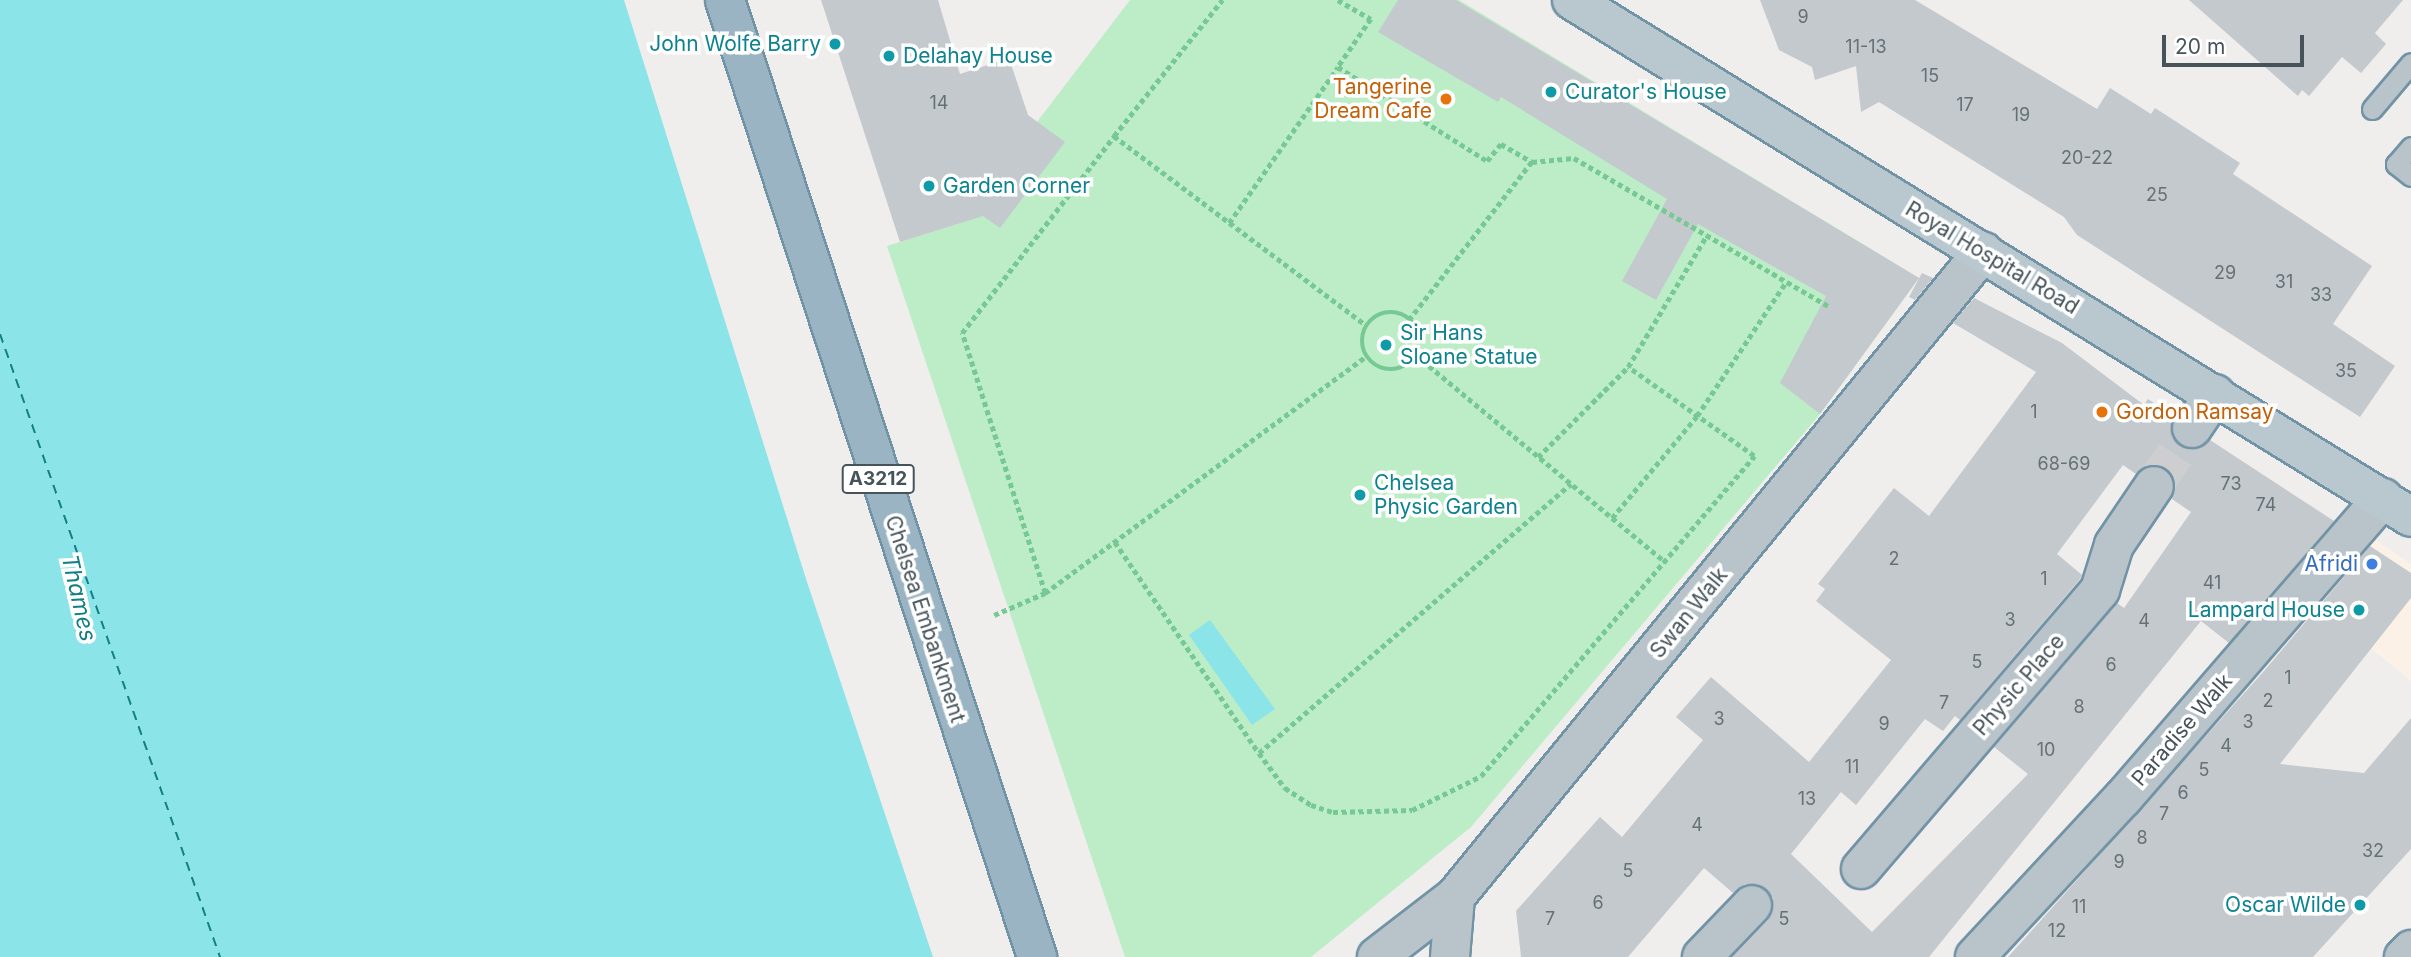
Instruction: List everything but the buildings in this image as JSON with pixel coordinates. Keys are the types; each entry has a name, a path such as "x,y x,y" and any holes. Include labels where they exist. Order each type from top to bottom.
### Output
{"highway":[{"name":"Chelsea Embankment","path":"725,0 1037,957"}],"main road":[{"name":"Royal Hospital Road","path":"1572,0 2397,507"}],"street":[{"name":"Swan Walk","path":"1377,957 1455,897 1983,252"},
{"path":"2192,428 2215,394"},
{"name":"Physic Place","path":"1861,869 2099,590 2114,545 2154,486"},
{"name":"Paradise Walk","path":"1975,957 2397,507"},
{"path":"1450,957 1455,897"},
{"path":"1702,957 1752,905"},
{"path":"2404,957 2411,950"}],"lane":[{"path":"2372,109 2411,63"},
{"path":"2411,147 2396,164 2411,176"}],"path":[{"path":"1045,593 962,333 1222,0"},
{"path":"1229,223 1371,19 1338,0"},
{"path":"1338,67 1487,161 1501,144 1532,162 1574,158 1828,306"},
{"path":"1114,136 1366,325"},
{"path":"1410,319 1532,162"},
{"path":"1538,457 1628,367 1707,236"},
{"path":"1612,519 1697,416 1786,282"},
{"path":"1386,312 1410,319 1420,341 1416,355 1393,369 1380,367 1366,356 1362,342 1366,325 1386,312"},
{"path":"1416,355 1673,569"},
{"path":"994,615 1045,593 1366,356"},
{"path":"1115,542 1284,788 1311,805 1333,812 1387,814 1436,802 1480,776 1754,456 1628,367"},
{"path":"1259,753 1571,484"}],"shaded area":[{"name":"Lampard House","path":"2364,532 2411,564 2411,681 2310,599"}],"green space":[{"name":"Chelsea Physic Garden","path":"1130,0 1459,0 1919,278 1820,414 1471,827 1311,957 1125,957 887,246 960,223"}],"water":[{"name":"Thames","path":"0,0 624,0 807,582 933,957 0,957"},
{"path":"1210,620 1275,709 1252,725 1189,635"}],"ferry route":[{"path":"0,334 220,957"}],"tunnel":[{"path":"2154,486 2192,428"}],"place":[{"name":"John Wolfe Barry","path":"835,44"},
{"name":"Delahay House","path":"889,56"},
{"name":"Curator's House","path":"1551,92"},
{"name":"Tangerine Dream Cafe","path":"1446,99"},
{"name":"Garden Corner","path":"929,186"},
{"name":"Sir Hans Sloane Statue","path":"1386,345"},
{"name":"Gordon Ramsay","path":"2102,412"},
{"name":"Chelsea Physic Garden","path":"1360,495"},
{"name":"Afridi","path":"2372,564"},
{"name":"Lampard House","path":"2359,610"},
{"name":"Oscar Wilde","path":"2360,905"}]}
